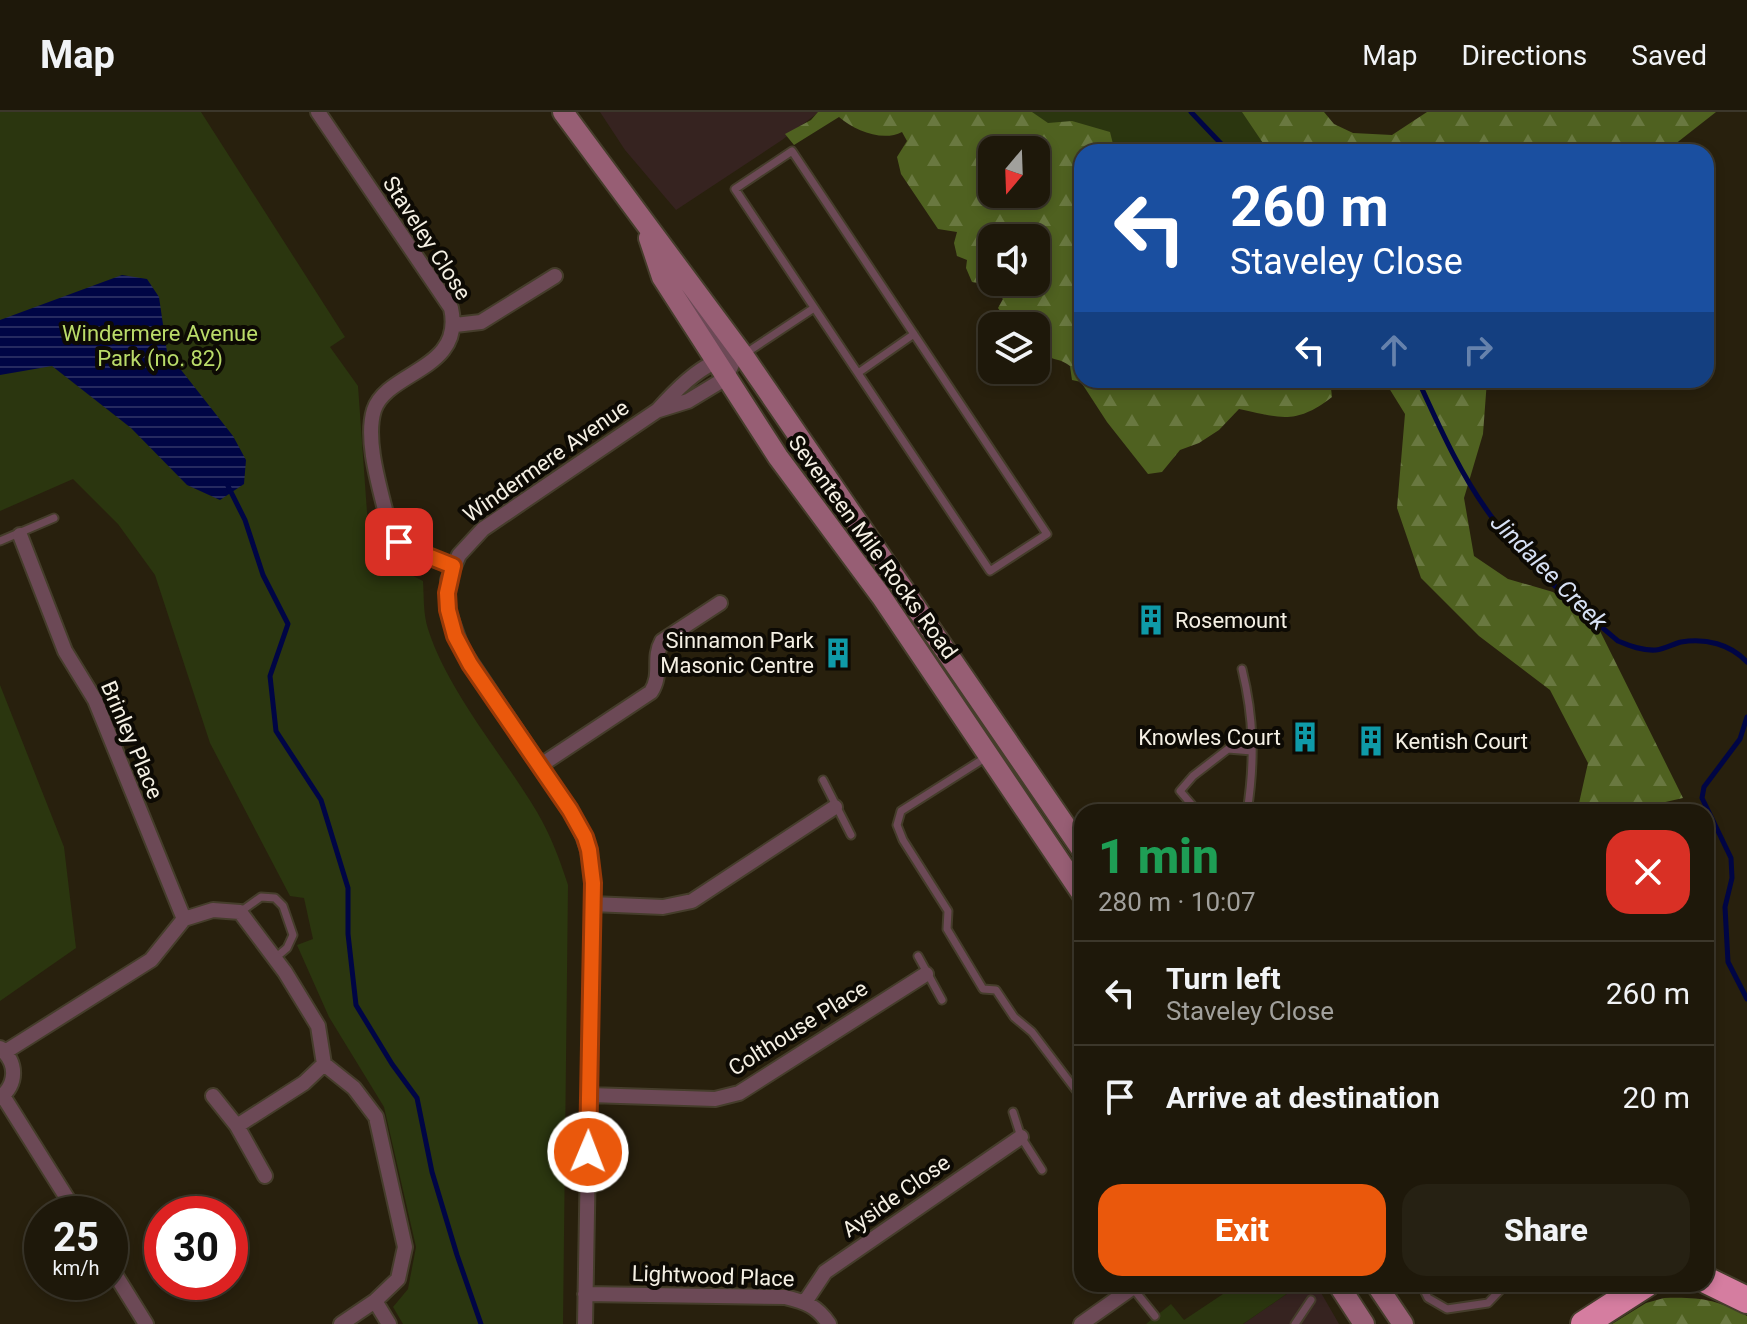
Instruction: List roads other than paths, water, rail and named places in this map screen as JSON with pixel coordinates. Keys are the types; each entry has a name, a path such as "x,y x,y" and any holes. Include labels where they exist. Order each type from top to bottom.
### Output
{"highway":[{"path":"1714,1278 1747,1280"},
{"path":"1714,1282 1747,1300"},
{"path":"1584,1324 1634,1292"}],"main road":[{"name":"Seventeen Mile Rocks Road","path":"563,112 678,267 778,457 881,596 1074,882"},
{"name":"Seventeen Mile Rocks Road","path":"642,219 662,277 729,364 1074,839"},
{"path":"1343,1292 1364,1324"},
{"path":"1381,1292 1403,1324"}],"street":[{"name":"Staveley Close","path":"318,112 451,308 455,325 440,355 386,394 375,407 371,431 393,534 408,548 453,566"},
{"path":"455,325 481,322 555,276"},
{"name":"Windermere Avenue","path":"585,1324 592,863 585,837 541,765 470,664 455,636 447,593 453,566 464,547 483,529 658,410 688,401 729,364"},
{"name":"Brinley Place","path":"20,535 65,651 95,700 184,919"},
{"path":"541,765 651,692 658,681 658,650 662,641 720,603"},
{"path":"592,904 663,907 692,901 835,807"},
{"path":"65,1196 2,1097 10,1088 14,1069 3,1050 151,960 184,919 213,910 240,912 285,972 318,1026 324,1064 354,1088 376,1117 405,1247 398,1279 375,1301 341,1324"},
{"name":"Colthouse Place","path":"589,1095 715,1099 739,1093 926,974"},
{"path":"237,1126 304,1083 324,1064"},
{"path":"213,1096 237,1126 265,1176"},
{"name":"Ayside Close","path":"805,1302 825,1272 1021,1137"},
{"path":"1081,1324 1123,1292"},
{"name":"Lightwood Place","path":"585,1294 785,1297 820,1310 829,1324"},
{"path":"128,1295 146,1324"},
{"path":"375,1301 389,1324"}],"lane":[{"path":"792,151 1047,534 990,571 814,308 735,189 792,151"},
{"path":"729,364 814,308"},
{"path":"858,373 914,334"},
{"path":"0,541 54,518"},
{"path":"1242,669 1251,705 1253,775 1248,804"},
{"path":"1191,804 1180,791 1193,776 1228,749 1252,751"},
{"path":"990,756 901,811 897,825 903,840 948,911 947,929 983,989 996,990 1014,1017 1032,1032 1074,1087"},
{"path":"823,780 851,835"},
{"path":"240,912 261,897 275,898 283,906 293,935 287,948 273,959"},
{"path":"918,956 942,1000"},
{"path":"1013,1112 1021,1137 1042,1170"},
{"path":"1136,1292 1155,1316"},
{"path":"1425,1292 1428,1298 1447,1309 1488,1303 1498,1292"},
{"path":"1295,1324 1311,1300"}],"waterway":[{"name":"Jindalee Creek","path":"1191,112 1221,144"},
{"name":"Jindalee Creek","path":"1422,388 1460,467 1504,534 1535,567 1618,641 1646,650 1663,649 1681,642 1708,642 1733,651 1747,662"},
{"path":"228,486 245,520 263,575 288,624 270,676 276,731 321,800 348,888 348,934 356,1005 417,1098 432,1172 481,1324"},
{"name":"Jindalee Creek","path":"1705,804 1702,798 1704,787 1740,739 1747,717"},
{"name":"Jindalee Creek","path":"1714,823 1731,858 1732,878 1725,907 1728,962 1747,999"}],"place":[{"name":"Rosemount","path":"1151,620"},
{"name":"Sinnamon Park Masonic Centre","path":"838,653"},
{"name":"Knowles Court","path":"1305,737"},
{"name":"Kentish Court","path":"1371,741"}],"park label":[{"name":"Windermere Avenue Park (no. 82)","path":"160,346"}]}
